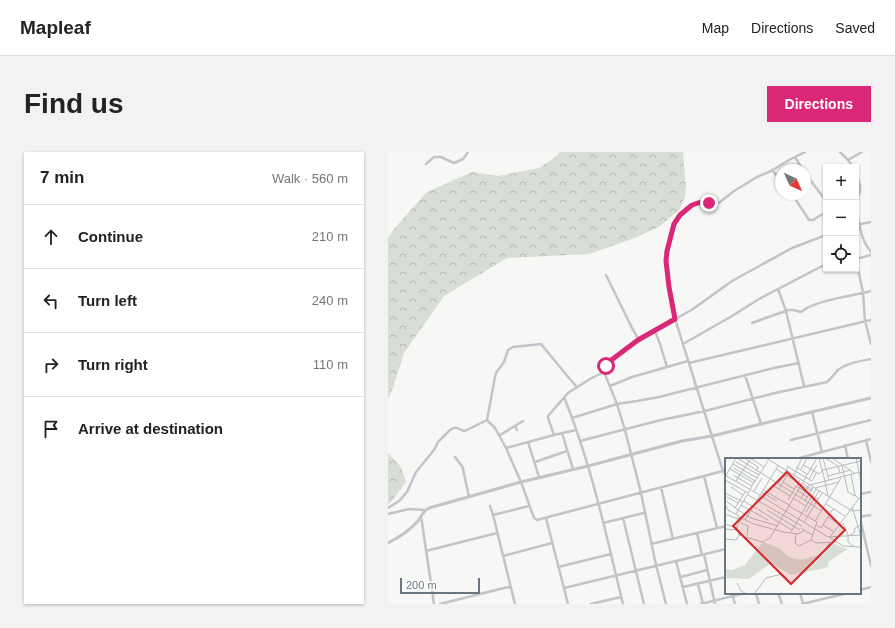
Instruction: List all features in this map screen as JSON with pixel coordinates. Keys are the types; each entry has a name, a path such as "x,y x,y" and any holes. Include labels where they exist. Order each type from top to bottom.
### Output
{"street":[{"path":"426,164 434,157 440,157 454,163 463,159 468,152"},
{"path":"725,474 675,319 669,287 666,261 667,251 676,220 692,205 701,202 716,204 734,191 805,152"},
{"path":"848,160 862,152"},
{"path":"841,153 851,164"},
{"path":"795,157 799,164"},
{"path":"772,170 775,173"},
{"path":"811,181 825,200"},
{"path":"796,200 808,220 813,220 823,214"},
{"path":"859,224 871,222"},
{"path":"859,229 865,244 871,252"},
{"path":"666,604 625,430 617,404 604,372 606,366 610,361 638,340 693,309 732,281 757,266 792,248 823,236"},
{"path":"859,258 871,255"},
{"path":"683,344 759,299 823,266"},
{"path":"859,272 863,293 865,321 871,344"},
{"path":"606,275 638,340"},
{"path":"778,289 786,311 804,386"},
{"path":"752,323 786,311 793,310 799,312 816,304 871,291"},
{"path":"610,386 632,377 668,367 871,320"},
{"path":"655,331 668,367"},
{"path":"487,420 496,373 504,362 508,350 513,347 541,344 577,387"},
{"path":"580,442 661,420 705,411 804,386 827,382 841,368 871,359"},
{"path":"572,418 617,404 644,400 799,363"},
{"path":"554,435 548,416 570,391 604,372"},
{"path":"745,375 760,424"},
{"path":"564,397 588,466 599,504 623,604"},
{"path":"388,514 409,509 424,510 539,477 588,466 682,441 712,436 871,398"},
{"path":"812,412 822,452"},
{"path":"487,420 496,428 500,435 521,482 535,520 723,471"},
{"path":"388,508 407,492 416,472 434,450 438,442 450,430 456,428 465,431 487,420"},
{"path":"791,440 871,420"},
{"path":"500,435 523,421"},
{"path":"515,426 517,430"},
{"path":"506,448 576,430"},
{"path":"562,433 573,469"},
{"path":"804,458 845,445 871,439"},
{"path":"866,440 871,462"},
{"path":"528,442 539,477"},
{"path":"845,445 848,458"},
{"path":"535,462 567,451"},
{"path":"455,457 462,466 469,496"},
{"path":"704,476 717,528"},
{"path":"661,487 673,539"},
{"path":"861,494 871,492"},
{"path":"490,506 515,604"},
{"path":"493,515 529,506"},
{"path":"388,543 406,532 417,522 424,510"},
{"path":"604,523 644,513"},
{"path":"861,518 871,515"},
{"path":"421,516 434,604"},
{"path":"546,518 568,604"},
{"path":"623,518 644,604"},
{"path":"861,522 871,566"},
{"path":"651,544 725,526"},
{"path":"426,551 497,533"},
{"path":"697,533 715,602"},
{"path":"503,556 552,543"},
{"path":"564,588 725,549"},
{"path":"558,567 611,554"},
{"path":"676,561 687,604"},
{"path":"680,577 707,570"},
{"path":"683,587 725,577"},
{"path":"698,584 702,604 715,602 733,595 735,604"},
{"path":"440,604 508,587 511,588"},
{"path":"861,590 871,587"},
{"path":"756,594 759,604"},
{"path":"778,594 782,604"},
{"path":"800,594 802,604 844,594"},
{"path":"591,604 622,597"}],"green space":[{"path":"559,152 683,152 686,188 685,197 679,210 659,227 632,239 589,254 507,258 444,296 404,353 388,399 388,238 393,230 427,192 472,172 498,176 539,168 558,155"},
{"path":"388,453 401,467 406,482 388,504"}],"route":[{"path":"606,366 610,361 638,340 675,319 666,261 674,224 680,215 692,205 701,202 709,203"}]}
